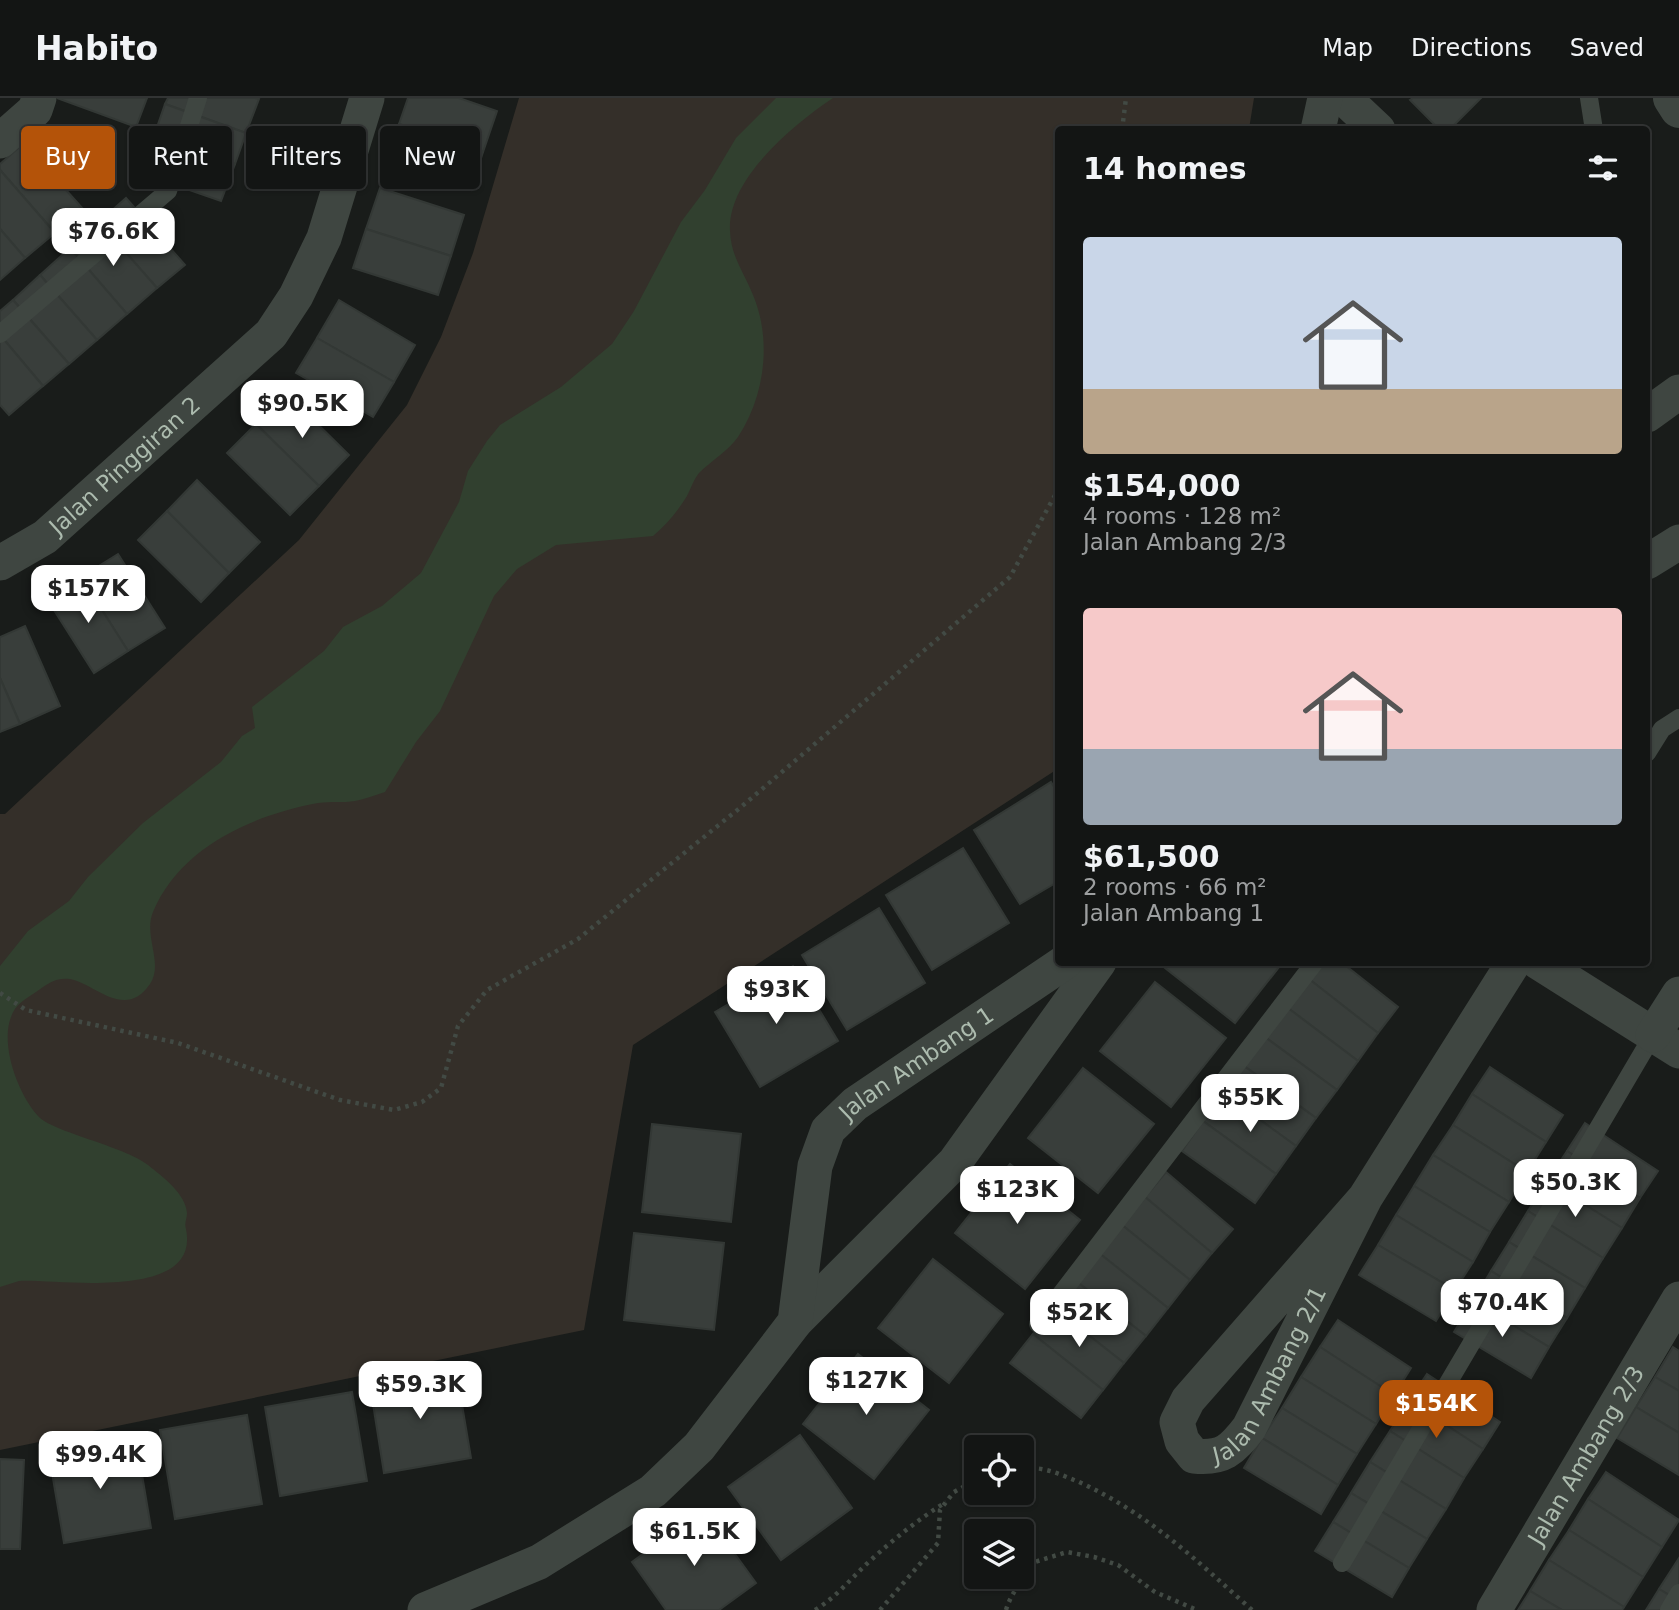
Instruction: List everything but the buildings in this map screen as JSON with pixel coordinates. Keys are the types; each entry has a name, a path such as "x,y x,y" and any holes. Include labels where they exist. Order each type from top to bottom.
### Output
{"street":[{"path":"0,141 35,110 39,98"},
{"name":"Jalan Pinggiran 2","path":"0,563 45,537 271,334 296,296 324,238 368,98"},
{"path":"1319,126 1325,98"},
{"path":"1344,98 1374,126"},
{"path":"1672,98 1679,109"},
{"path":"1650,413 1679,393"},
{"path":"1650,560 1679,542"},
{"name":"Jalan Ambang 1","path":"795,1322 815,1166 828,1130 855,1104 1059,966"},
{"path":"425,1610 539,1562 653,1491 699,1447 795,1322 955,1162 1096,966"},
{"name":"Jalan Ambang 2/1","path":"1364,1198 1188,1400 1177,1422 1182,1441 1194,1456 1213,1458 1235,1446 1249,1428 1364,1198 1511,966"},
{"path":"1544,966 1666,1043 1679,994"},
{"name":"Jalan Ambang 2/3","path":"1494,1610 1679,1299"}],"lane":[{"path":"0,334 168,191 198,98"},
{"path":"1589,98 1593,126"},
{"path":"1650,748 1662,729 1679,718"},
{"path":"1038,1324 1312,966"},
{"path":"1342,1563 1666,1043"},
{"path":"1669,1610 1679,1593"}],"path":[{"path":"1122,126 1126,98"},
{"path":"0,993 26,1010 178,1042 340,1100 394,1110 422,1102 441,1088 458,1026 487,990 578,939 741,807 989,596 1010,577 1055,495"},
{"path":"1034,1470 1046,1470 1121,1502 1157,1527 1252,1610"},
{"path":"880,1610 938,1543 940,1510 954,1492 964,1487"},
{"path":"815,1610 837,1596 870,1560 912,1524 946,1502"},
{"path":"1006,1610 1010,1597 1023,1581 1028,1564 1067,1552 1118,1565 1155,1592 1197,1610"}],"shaded area":[{"path":"519,98 1254,98 1249,126 1055,126 1055,771 633,1045 584,1330 0,1450 0,814 5,814 299,540 407,405 441,337 473,253"},
{"path":"776,98 833,98 800,122 766,155 739,192 732,211 730,231 733,249 759,312 764,349 760,386 738,437 699,473 680,507 653,536 556,545 517,569 494,596 440,711 416,742 385,792 355,801 318,803 293,808 269,816 221,838 181,869 165,889 153,912 150,930 154,976 140,995 120,1000 79,982 65,979 48,984 18,1005 8,1028 9,1055 18,1082 31,1107 46,1122 137,1158 166,1180 178,1192 186,1206 185,1252 172,1268 150,1277 123,1282 93,1283 19,1281 0,1287 0,966 28,931 69,901 88,877 143,823 221,762 242,736 255,728 252,707 324,651 343,627 382,606 421,573 459,502 468,471 487,441 500,425 561,387 612,344 634,311 681,222 705,190 736,138"}]}
